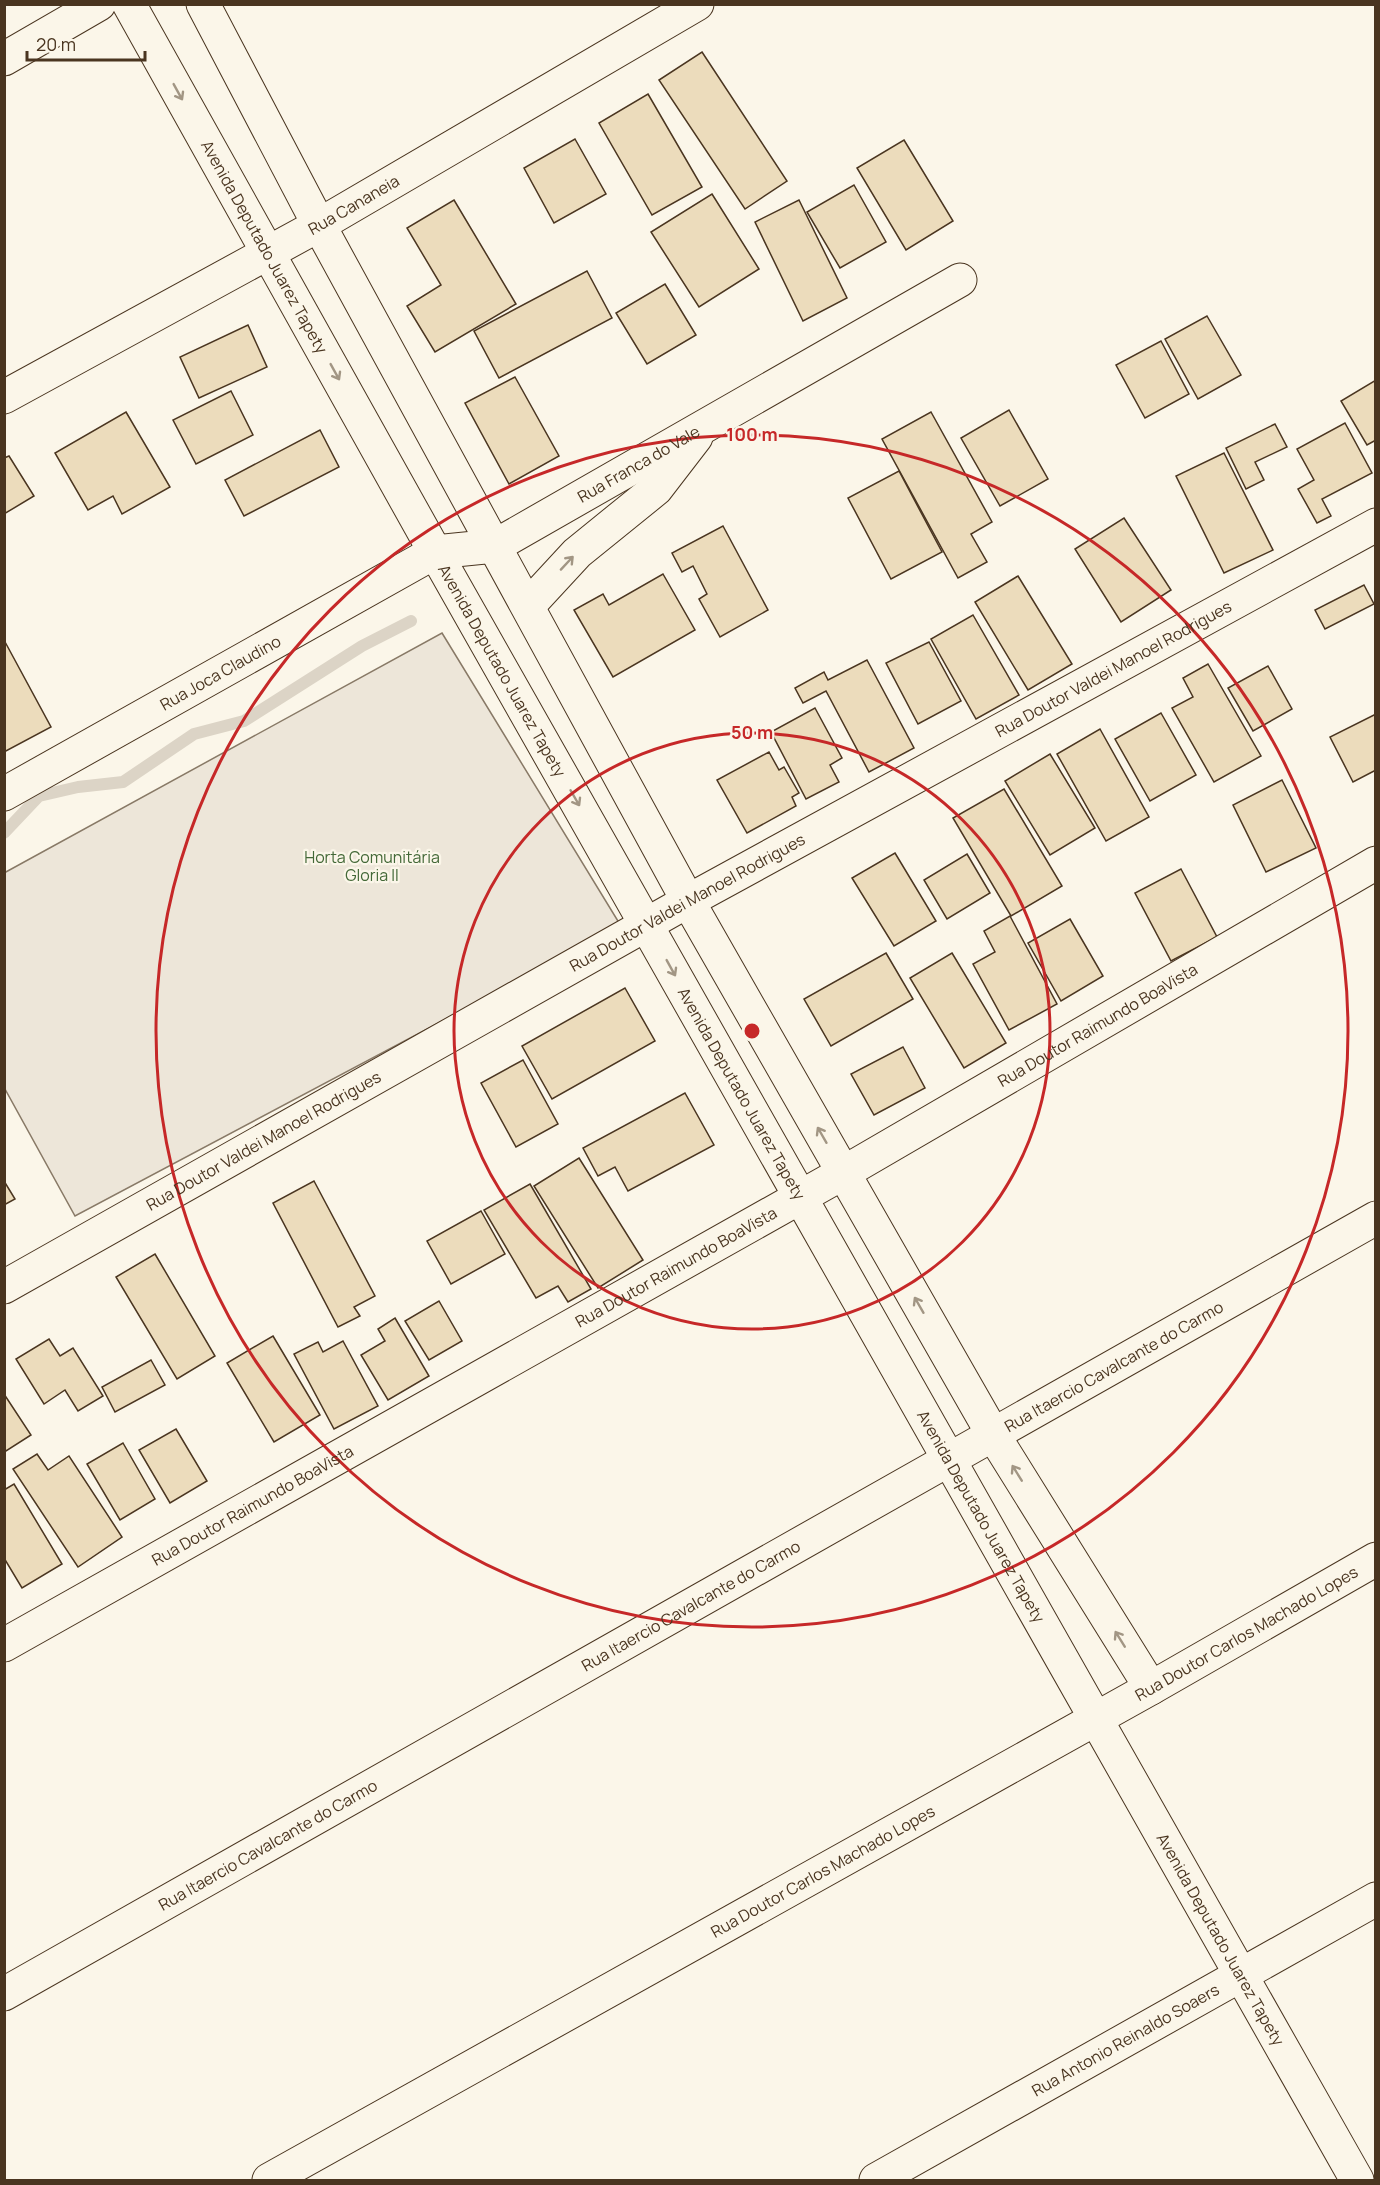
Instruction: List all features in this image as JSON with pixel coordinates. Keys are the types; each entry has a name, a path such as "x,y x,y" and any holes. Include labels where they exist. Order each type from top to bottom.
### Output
{"street":[{"path":"4,59 99,4"},
{"name":"Avenida Deputado Juarez Tapety","path":"129,4 435,552 1357,2181"},
{"path":"202,4 319,225 688,901 994,1436 1151,1688"},
{"name":"Rua Cananeia","path":"4,397 319,225 697,4"},
{"name":"Rua Franca do Vale","path":"435,552 495,546 960,280"},
{"path":"528,606 577,553 656,489 705,426"},
{"name":"Rua Doutor Valdei Manoel Rodrigues","path":"4,1287 688,901 1376,525"},
{"name":"Rua Joca Claudino","path":"4,794 435,552"},
{"name":"Rua Doutor Raimundo BoaVista","path":"4,1645 843,1173 1376,863"},
{"name":"Rua Itaercio Cavalcante do Carmo","path":"4,1994 1376,1218"},
{"name":"Rua Doutor Carlos Machado Lopes","path":"269,2181 1151,1688 1376,1559"},
{"name":"Rua Antonio Reinaldo Soaers","path":"876,2181 1376,1899"}],"green space":[{"name":"Horta Comunitária Gloria II","path":"442,633 621,926 75,1216 5,1089 4,873"}],"building":[{"path":"702,52 787,181 745,209 659,80"},
{"path":"648,94 702,187 652,215 599,123"},
{"path":"575,139 606,194 554,223 524,168"},
{"path":"904,140 953,221 906,250 857,168"},
{"path":"854,185 886,242 840,268 807,212"},
{"path":"712,194 759,269 699,307 651,232"},
{"path":"454,200 516,304 435,352 407,306 441,285 407,228"},
{"path":"799,200 847,298 803,321 755,222"},
{"path":"587,271 612,318 499,378 474,331"},
{"path":"665,284 696,335 647,364 616,313"},
{"path":"1207,316 1241,375 1198,399 1165,339"},
{"path":"248,325 267,367 199,398 180,357"},
{"path":"1161,341 1189,394 1145,418 1116,365"},
{"path":"515,377 559,456 509,484 465,403"},
{"path":"1376,380 1376,440 1367,445 1341,401"},
{"path":"231,391 253,435 196,464 173,420"},
{"path":"1009,410 1048,479 1000,506 961,438"},
{"path":"126,412 170,487 122,514 113,496 88,510 55,453"},
{"path":"931,412 992,522 971,534 987,562 958,578 882,439"},
{"path":"1345,423 1372,473 1322,499 1331,516 1317,523 1298,489 1314,480 1297,449"},
{"path":"1275,424 1287,447 1255,462 1264,480 1246,489 1226,448"},
{"path":"320,430 339,467 244,516 225,480"},
{"path":"1224,453 1273,550 1224,573 1176,476"},
{"path":"9,456 34,496 4,514 4,458"},
{"path":"899,471 942,552 891,579 848,498"},
{"path":"1124,518 1171,590 1121,622 1075,549"},
{"path":"723,526 768,610 720,637 699,599 707,594 693,566 682,572 672,553"},
{"path":"663,574 695,630 613,677 574,610 603,594 609,605"},
{"path":"1018,576 1072,664 1028,690 975,602"},
{"path":"1364,585 1374,604 1325,629 1315,610"},
{"path":"973,615 1019,695 976,719 931,639"},
{"path":"4,640 51,727 4,752"},
{"path":"929,642 961,701 918,724 886,663"},
{"path":"867,660 914,748 869,772 826,691 803,703 795,688 824,672 828,680"},
{"path":"1208,664 1261,756 1214,782 1172,708 1193,697 1183,678"},
{"path":"1268,666 1292,709 1253,731 1228,688"},
{"path":"815,708 842,758 830,765 839,782 806,799 771,732"},
{"path":"1161,713 1196,775 1150,801 1115,739"},
{"path":"1376,714 1376,770 1353,782 1330,737"},
{"path":"1100,729 1149,817 1106,841 1057,754"},
{"path":"769,752 779,770 784,767 799,793 792,797 796,806 747,833 717,780"},
{"path":"1050,754 1095,828 1050,855 1005,781"},
{"path":"1282,780 1316,848 1266,872 1233,805"},
{"path":"1004,789 1062,886 1011,916 953,818"},
{"path":"895,853 936,921 894,946 852,878"},
{"path":"967,854 990,893 947,919 924,880"},
{"path":"1181,869 1217,937 1171,961 1135,893"},
{"path":"1010,916 1057,1004 1009,1030 973,964 995,952 984,931"},
{"path":"1070,919 1103,976 1061,1001 1028,943"},
{"path":"886,953 913,999 831,1046 804,999"},
{"path":"952,953 1006,1043 964,1068 910,978"},
{"path":"625,988 655,1041 552,1099 522,1046"},
{"path":"903,1047 925,1088 874,1115 851,1074"},
{"path":"523,1060 558,1124 516,1147 481,1083"},
{"path":"685,1093 714,1145 628,1191 615,1167 598,1176 583,1148"},
{"path":"579,1158 643,1260 598,1288 534,1186"},
{"path":"4,1181 15,1199 4,1205"},
{"path":"314,1181 375,1296 354,1307 360,1316 338,1327 273,1203"},
{"path":"530,1184 591,1289 568,1302 558,1286 536,1298 484,1210"},
{"path":"481,1211 505,1254 451,1284 427,1241"},
{"path":"155,1254 215,1356 177,1379 116,1277"},
{"path":"439,1301 462,1341 429,1360 405,1321"},
{"path":"395,1318 429,1376 388,1400 361,1355 385,1341 378,1329"},
{"path":"273,1336 320,1415 274,1442 227,1363"},
{"path":"49,1339 60,1356 73,1348 103,1396 78,1411 65,1390 44,1404 16,1359"},
{"path":"343,1341 378,1406 334,1429 294,1354 318,1342 323,1352"},
{"path":"151,1360 165,1385 115,1412 102,1387"},
{"path":"4,1394 31,1435 6,1451 4,1448"},
{"path":"176,1429 207,1481 170,1503 139,1450"},
{"path":"123,1443 155,1499 120,1520 87,1464"},
{"path":"37,1454 48,1470 69,1456 122,1537 78,1567 13,1469"},
{"path":"14,1484 62,1564 22,1588 4,1558 4,1490"}],"waterway":[{"path":"4,833 39,796 78,787 123,782 194,734 244,721 362,646 411,621"}]}
